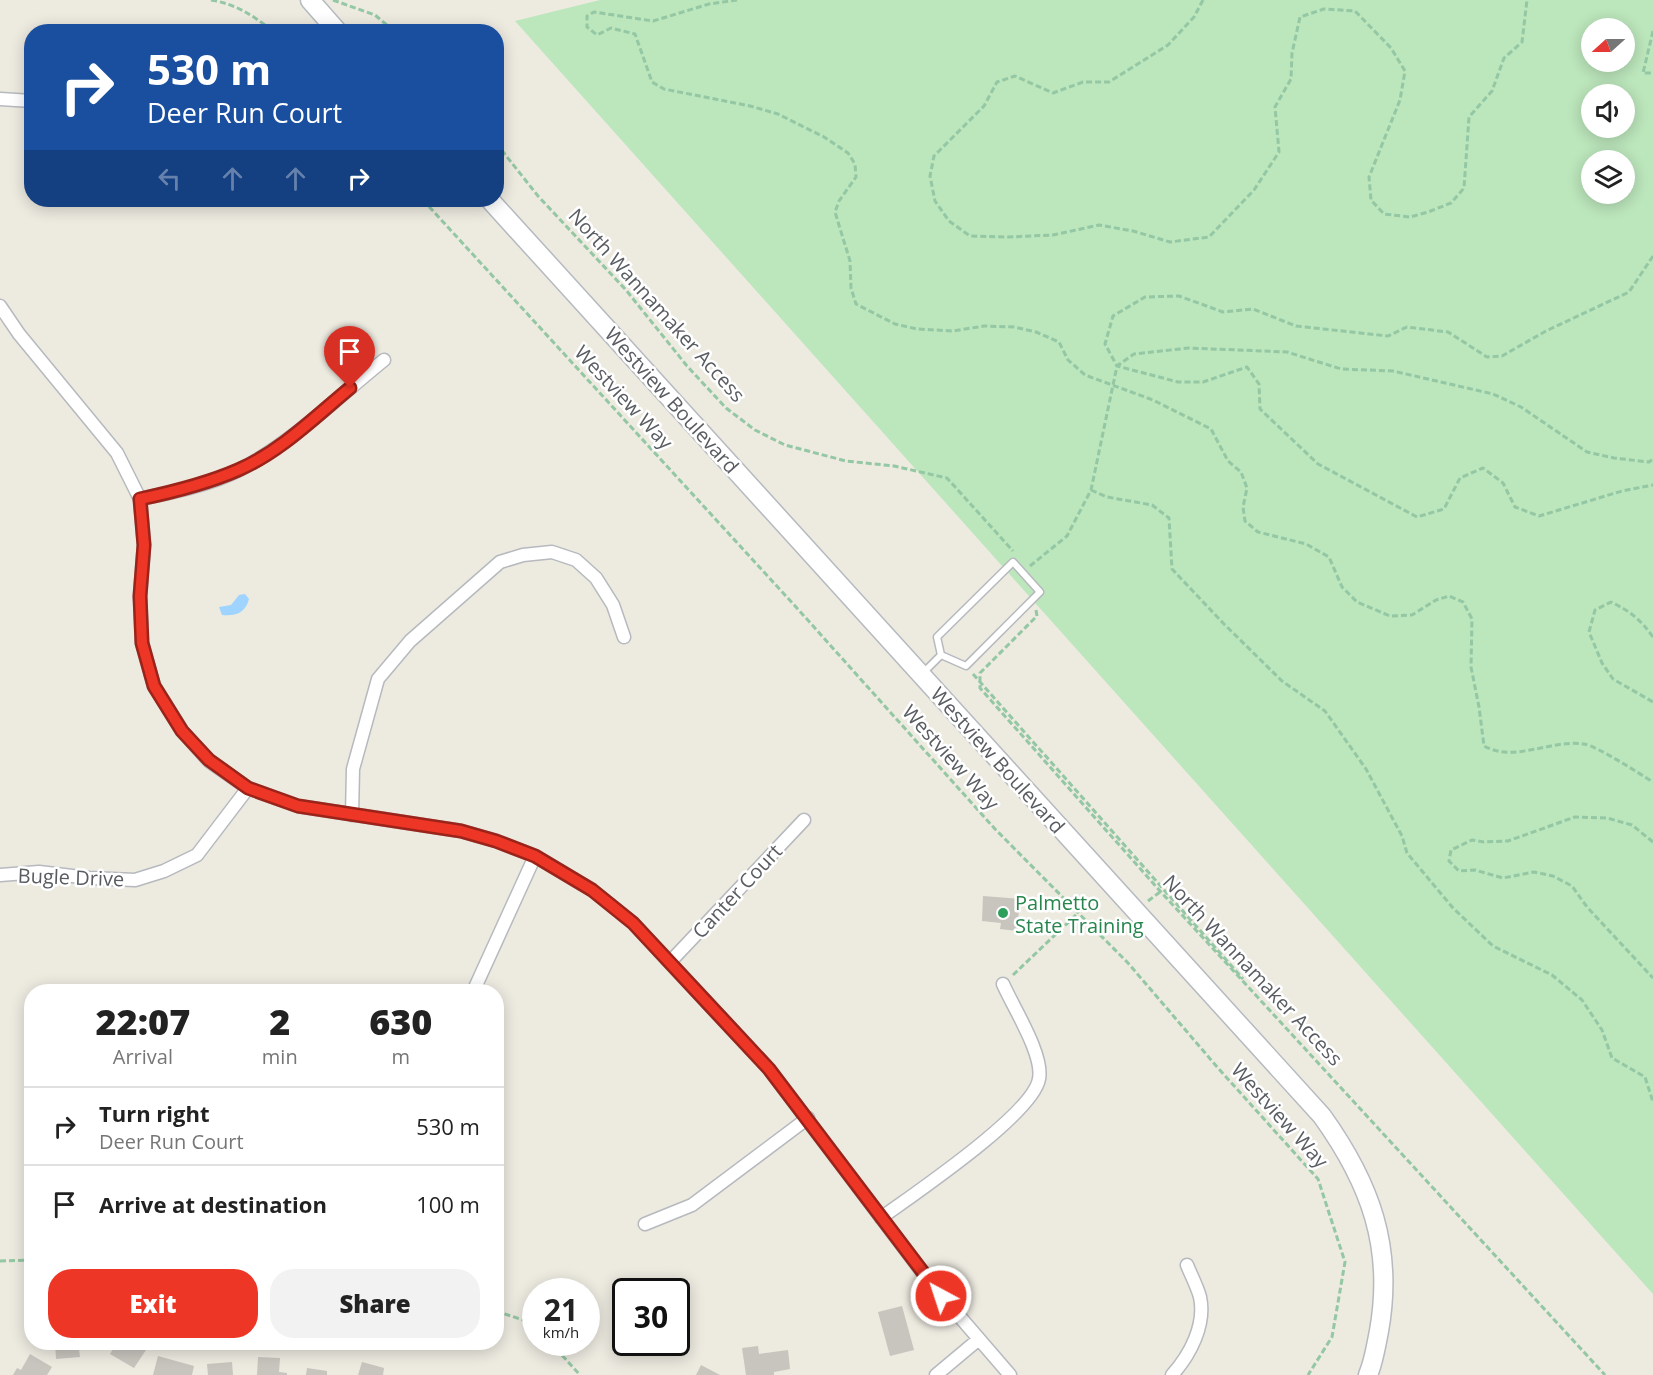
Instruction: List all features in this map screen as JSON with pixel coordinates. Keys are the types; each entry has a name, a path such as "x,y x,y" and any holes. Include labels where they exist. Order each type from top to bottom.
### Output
{"street":[{"path":"310,0 331,24"},
{"path":"0,99 24,100"},
{"name":"Westview Boulevard","path":"496,207 1322,1116 1344,1146 1363,1182 1377,1219 1382,1256 1383,1310 1368,1375"},
{"path":"0,306 19,334 117,453 140,499 144,545 140,596 142,643 154,686 182,731 209,760 248,788 298,806 461,831 535,856 592,890 633,923 769,1069 929,1281 1010,1375"},
{"path":"140,499 195,487 240,470 281,445 384,360"},
{"path":"352,815 353,769 378,679 410,641 500,562 523,555 552,552 576,560 596,578 613,605 624,637"},
{"name":"Bugle Drive","path":"0,875 39,872 89,878 135,879 164,872 197,855 248,788"},
{"name":"Canter Court","path":"670,962 804,820"},
{"path":"477,984 535,856"},
{"path":"881,1218 994,1132 1030,1098 1039,1078 1037,1057 1003,984"},
{"path":"645,1224 692,1205 808,1118"},
{"path":"1172,1375 1183,1362 1198,1330 1200,1298 1187,1265"},
{"path":"936,1375 979,1339"}],"lane":[{"path":"1013,562 1040,592 966,666 941,655 937,637 1013,562"},
{"path":"921,675 941,655"}],"path":[{"path":"211,0 227,3 255,16 264,24"},
{"path":"333,0 375,15 386,24"},
{"path":"737,0 709,4 653,21 594,12 588,16 587,27 597,35 611,28 635,34 652,82 664,89 750,106 778,114 824,137 848,153 855,164 856,177 839,201 835,212 850,261 851,288 856,304 895,324 917,329 953,331 984,326 1014,327 1036,332 1059,342 1068,360 1085,375 1153,400 1198,421 1211,429 1228,461 1241,472 1247,488 1243,507 1245,521 1258,532 1306,544 1329,557 1342,587 1357,603 1390,616 1412,615 1436,600 1449,596 1462,602 1472,619 1471,667 1484,746 1494,752 1516,752 1568,744 1586,744 1653,782"},
{"path":"1203,0 1194,17 1168,45 1109,82 1083,82 1053,93 1015,76 997,82 984,106 934,156 930,176 933,193 935,201 949,221 970,236 1053,235 1098,225 1133,231 1170,242 1209,237 1254,190 1279,152 1275,107 1291,79 1292,53 1300,17 1324,9 1355,11 1392,48 1405,71 1400,100 1369,177 1371,200 1384,214 1410,217 1451,203 1464,188 1469,117 1492,92 1504,58 1522,42 1527,0"},
{"path":"1653,31 1643,73 1653,73"},
{"name":"North Wannamaker Access","path":"504,153 538,196 626,290 687,366 726,408 755,430 785,445 846,461 894,466 947,478 1013,552"},
{"name":"Westview Way","path":"429,207 796,607 995,829 1128,963 1318,1179 1345,1262 1332,1336 1308,1375"},
{"path":"1030,581 1028,568 1067,536 1091,490 1117,366 1106,344 1113,316 1145,297 1179,296 1223,312 1253,309 1296,326 1388,336 1407,327 1448,332 1487,357 1502,356 1546,331 1629,292 1653,256"},
{"path":"1117,366 1134,354 1189,348 1287,352 1341,369 1393,371 1493,394 1521,406 1587,452 1649,462 1653,459"},
{"path":"1117,366 1178,382 1203,382 1246,367 1259,384 1260,409 1318,464 1417,517 1444,509 1460,478 1483,468 1503,483 1515,507 1539,516 1622,491 1653,485"},
{"path":"1091,490 1107,497 1152,505 1169,518 1172,569 1222,623 1282,681 1325,711 1366,769 1402,837 1407,853 1453,908 1493,946 1552,975 1582,1000 1602,1030 1612,1058 1645,1077 1653,1102"},
{"path":"980,681 980,674 1037,615 1034,599"},
{"path":"1653,637 1632,612 1611,602 1595,610 1589,632 1602,663 1613,680 1653,702"},
{"path":"966,666 1284,1024 1604,1375"},
{"path":"1653,842 1632,825 1607,818 1575,817 1508,841 1472,840 1451,850 1449,861 1459,871 1475,870 1503,878 1534,872 1553,876 1572,886 1587,907 1653,978"},
{"path":"1003,984 1079,913"},
{"path":"0,1261 24,1260"},
{"path":"504,1314 522,1320"},
{"path":"563,1356 580,1375"}],"green space":[{"path":"600,0 1653,0 1653,1294 515,21"}],"water":[{"path":"245,594 249,599 242,611 222,615 219,607 231,605 239,595"}],"building":[{"path":"983,896 1020,899 1017,931 1000,929 1001,923 982,921"},
{"path":"902,1306 914,1350 890,1356 878,1312"},
{"path":"758,1346 759,1354 788,1350 790,1369 774,1372 774,1375 746,1375 742,1348"},
{"path":"55,1350 79,1350 80,1357 56,1359"},
{"path":"112,1350 146,1350 134,1368 110,1354"},
{"path":"30,1354 52,1367 47,1375 13,1375 17,1368 21,1370"},
{"path":"158,1356 194,1366 192,1375 153,1375"},
{"path":"258,1357 280,1358 279,1372 287,1373 287,1375 257,1375"},
{"path":"232,1362 233,1375 208,1375 207,1364"},
{"path":"362,1362 384,1368 383,1375 358,1375"},
{"path":"701,1365 720,1375 696,1375"},
{"path":"307,1368 327,1371 327,1375 306,1375"}],"place":[{"name":"Palmetto State Training","path":"1003,913"}],"route":[{"path":"350,388 281,445 240,470 195,487 140,499 144,545 140,596 142,643 154,686 182,731 209,760 248,788 298,806 461,831 496,841 535,856 592,890 633,923 769,1069 941,1296"}]}
